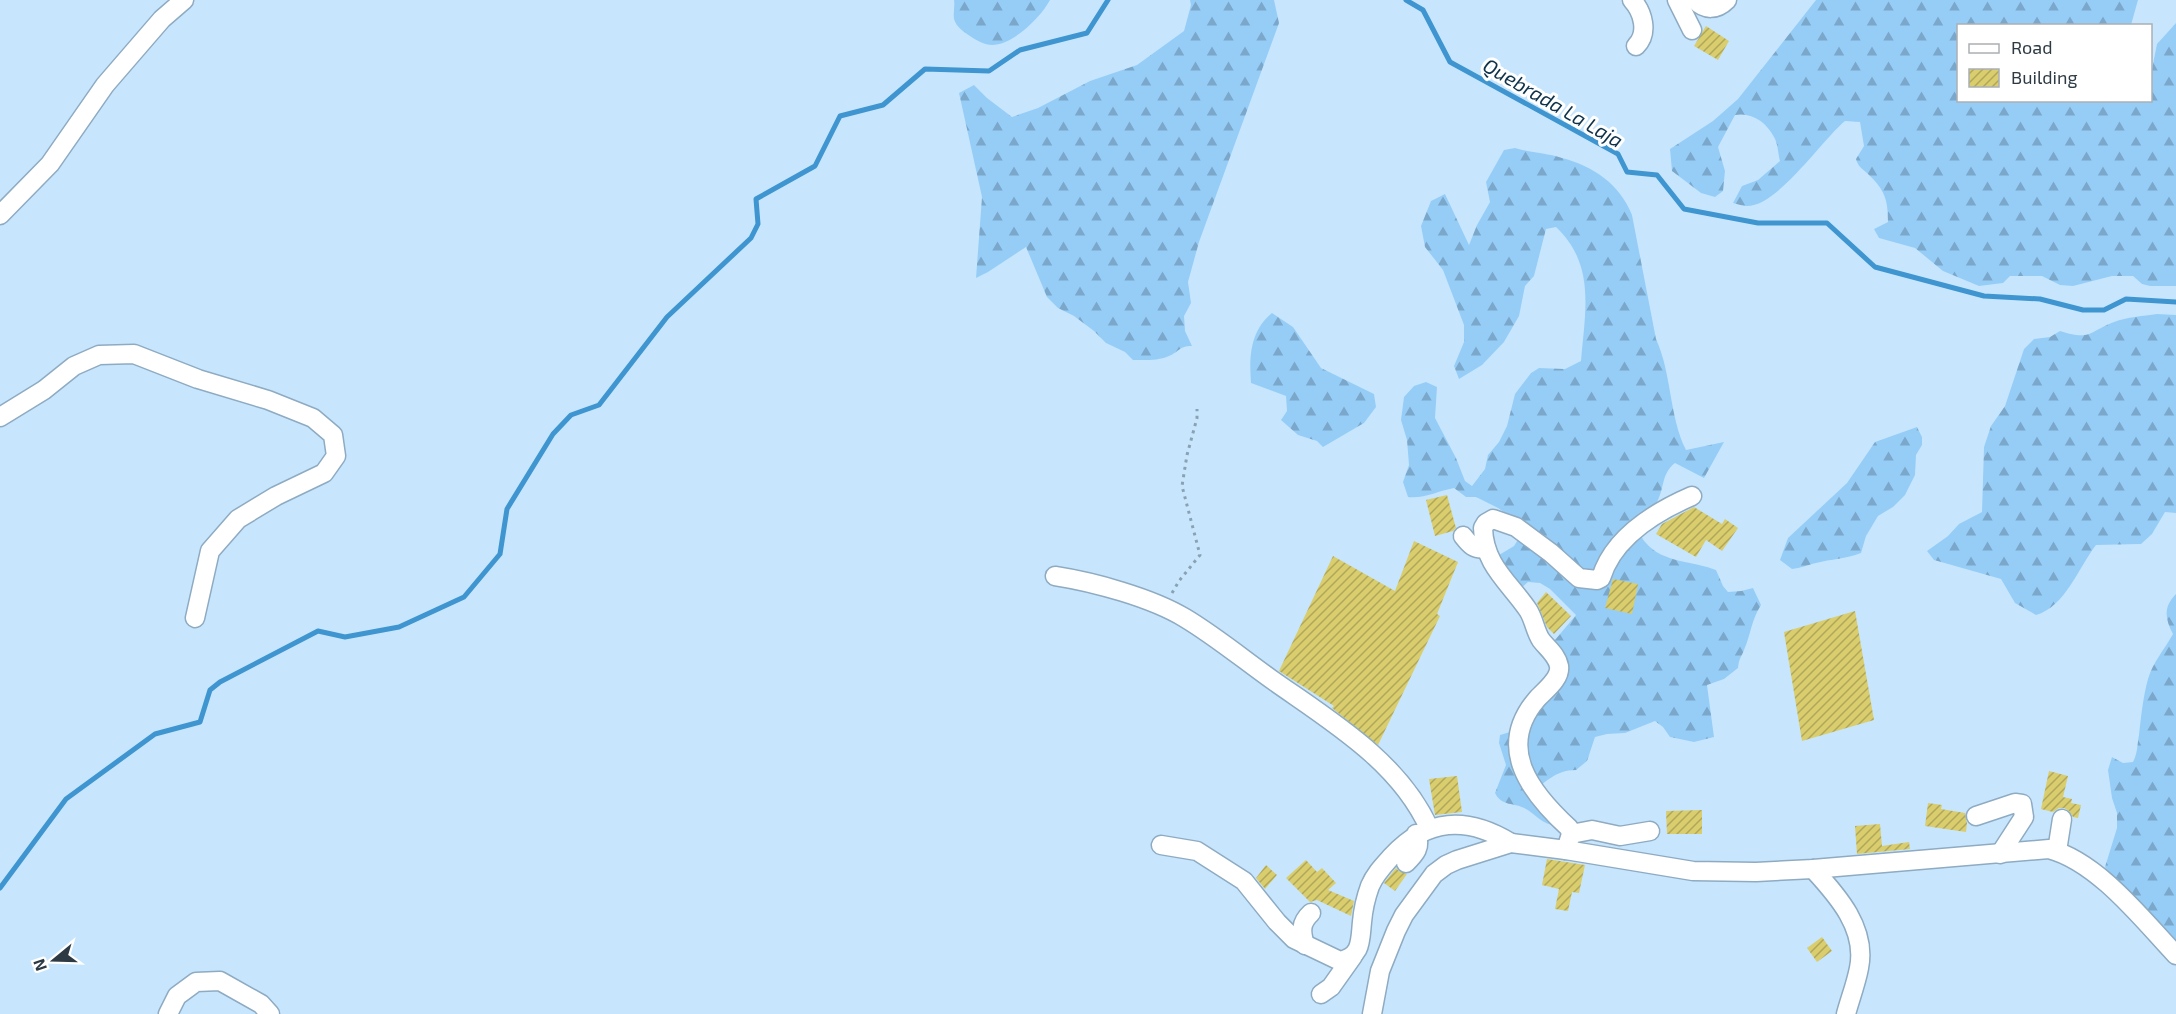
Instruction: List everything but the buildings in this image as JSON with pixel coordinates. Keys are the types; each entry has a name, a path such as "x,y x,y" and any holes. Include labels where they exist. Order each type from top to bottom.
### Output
{"street":[{"path":"0,215 50,164 119,68 162,19 184,0"},
{"path":"1632,0 1643,20 1643,31 1639,43 1635,46"},
{"path":"1677,0 1692,30"},
{"path":"1695,0 1706,8 1715,8 1727,0"},
{"path":"0,417 44,390 74,366 99,355 134,354 198,379 268,400 304,414 313,418 333,435 336,456 324,473 276,496 238,519 210,551 195,618"},
{"path":"1569,842 1569,828 1535,794 1517,752 1518,741 1528,712 1552,684 1559,667 1556,658 1539,638 1528,610 1499,573 1486,548 1483,528 1493,519 1506,522 1551,553 1580,578 1597,580 1601,578 1605,563 1624,540 1667,507 1692,496"},
{"path":"1463,536 1472,548 1486,548"},
{"path":"1055,576 1098,586 1166,608 1185,618 1355,739 1418,805"},
{"path":"1406,863 1418,849 1423,831 1416,786 1418,779"},
{"path":"1976,816 2015,803 2022,804 2024,817 2000,854"},
{"path":"2057,851 2062,819"},
{"path":"1321,994 1331,987 1353,956 1362,938 1362,921 1371,884 1377,872 1401,847 1423,831 1464,825 1490,832 1511,843"},
{"path":"1569,842 1592,830 1620,836 1632,836 1650,831"},
{"path":"1372,1014 1380,971 1396,931 1404,915 1434,874 1457,860 1511,843 1569,842 1693,871 1756,872 2049,849 2067,854 2093,870 2176,955"},
{"path":"1161,845 1197,851 1244,880 1277,922 1294,939 1340,961 1353,956"},
{"path":"1813,869 1840,899 1852,921 1859,946 1859,967 1846,1014"},
{"path":"1305,945 1301,931 1311,913"},
{"path":"168,1014 177,996 196,982 220,981 261,1004 270,1014"}],"path":[{"path":"1166,608 1179,581 1200,555 1182,486 1197,409"}],"green space":[{"path":"954,0 1050,0 1026,29 1009,40 992,45 977,41 958,27 954,19"},
{"path":"1190,0 1274,0 1279,23 1199,242 1188,282 1191,303 1184,316 1185,331 1192,346 1179,349 1160,359 1133,360 1125,352 1106,343 1074,316 1058,308 1047,297 1026,247 976,278 982,197 959,93 974,85 1012,117 1038,108 1090,81 1137,65 1184,31 1191,5"},
{"path":"1816,0 2138,0 2131,24 1957,24 1957,102 2152,102 2152,69 2157,44 2176,23 2176,286 2150,286 2142,284 2133,276 2112,276 2073,286 2060,285 2042,276 2010,276 2003,283 1979,286 1943,271 1915,248 1879,238 1874,229 1888,222 1887,207 1882,190 1859,166 1856,159 1864,146 1860,122 1845,121 1799,171 1772,196 1747,206 1733,203 1742,186 1758,180 1780,161 1776,142 1763,123 1747,115 1735,115 1718,147 1725,171 1723,191 1715,197 1701,193 1672,171 1670,149 1713,121 1738,99"},
{"path":"1515,148 1573,161 1595,171 1613,185 1620,194 1632,215 1656,339 1665,366 1680,437 1686,450 1724,442 1704,478 1675,463 1671,467 1665,476 1655,505 1635,522 1641,536 1653,550 1661,554 1716,570 1728,592 1753,588 1761,605 1738,668 1724,679 1707,685 1714,737 1694,742 1670,737 1655,721 1625,733 1595,737 1587,761 1576,770 1562,772 1550,778 1529,796 1554,821 1552,825 1522,807 1501,800 1495,793 1506,765 1499,743 1500,735 1527,727 1545,696 1555,651 1555,640 1576,615 1550,589 1540,583 1528,582 1520,589 1498,561 1499,555 1514,546 1526,527 1498,508 1476,497 1466,497 1454,488 1425,496 1408,497 1403,482 1409,465 1407,440 1401,420 1404,397 1414,386 1426,382 1437,387 1435,418 1465,481 1472,486 1485,469 1488,455 1499,442 1507,426 1515,394 1531,373 1539,368 1565,369 1581,361 1585,307 1583,273 1569,242 1556,227 1546,229 1534,276 1525,286 1519,316 1504,342 1482,365 1459,379 1454,366 1464,342 1464,325 1443,270 1425,247 1421,226 1431,201 1445,194 1469,245 1490,202 1486,182 1504,150"},
{"path":"1272,313 1293,327 1321,368 1374,394 1376,407 1364,423 1323,447 1317,441 1298,435 1281,420 1287,411 1286,396 1251,383 1252,345 1259,328"},
{"path":"2157,314 2176,315 2176,513 2165,512 2152,534 2141,544 2096,545 2063,595 2046,611 2036,615 2015,603 2001,579 1934,560 1927,551 1948,536 1959,524 1982,512 1984,447 1991,426 2005,406 2024,349 2034,339 2050,337 2060,331 2084,335 2119,320"},
{"path":"1917,427 1922,437 1922,445 1916,455 1915,475 1905,495 1893,507 1878,516 1866,536 1861,553 1792,569 1780,560 1788,538 1847,483 1875,442"},
{"path":"2176,594 2176,942 2105,867 2117,828 2117,813 2112,798 2108,770 2112,757 2123,763 2133,762 2135,758 2148,679 2173,634 2168,623 2167,608"}],"waterway":[{"name":"Quebrada La Laja","path":"0,888 66,799 155,734 200,722 210,690 220,682 318,631 345,637 399,627 464,597 500,554 507,509 553,434 571,415 599,405 667,317 751,238 758,224 756,199 815,166 840,116 883,105 925,69 989,71 1020,50 1087,33 1108,0"},
{"name":"Quebrada La Laja","path":"1406,0 1423,10 1450,62 1618,154 1627,172 1657,175 1684,209 1758,223 1827,223 1875,267 1984,296 2040,299 2083,310 2104,310 2126,299 2176,302"}]}
